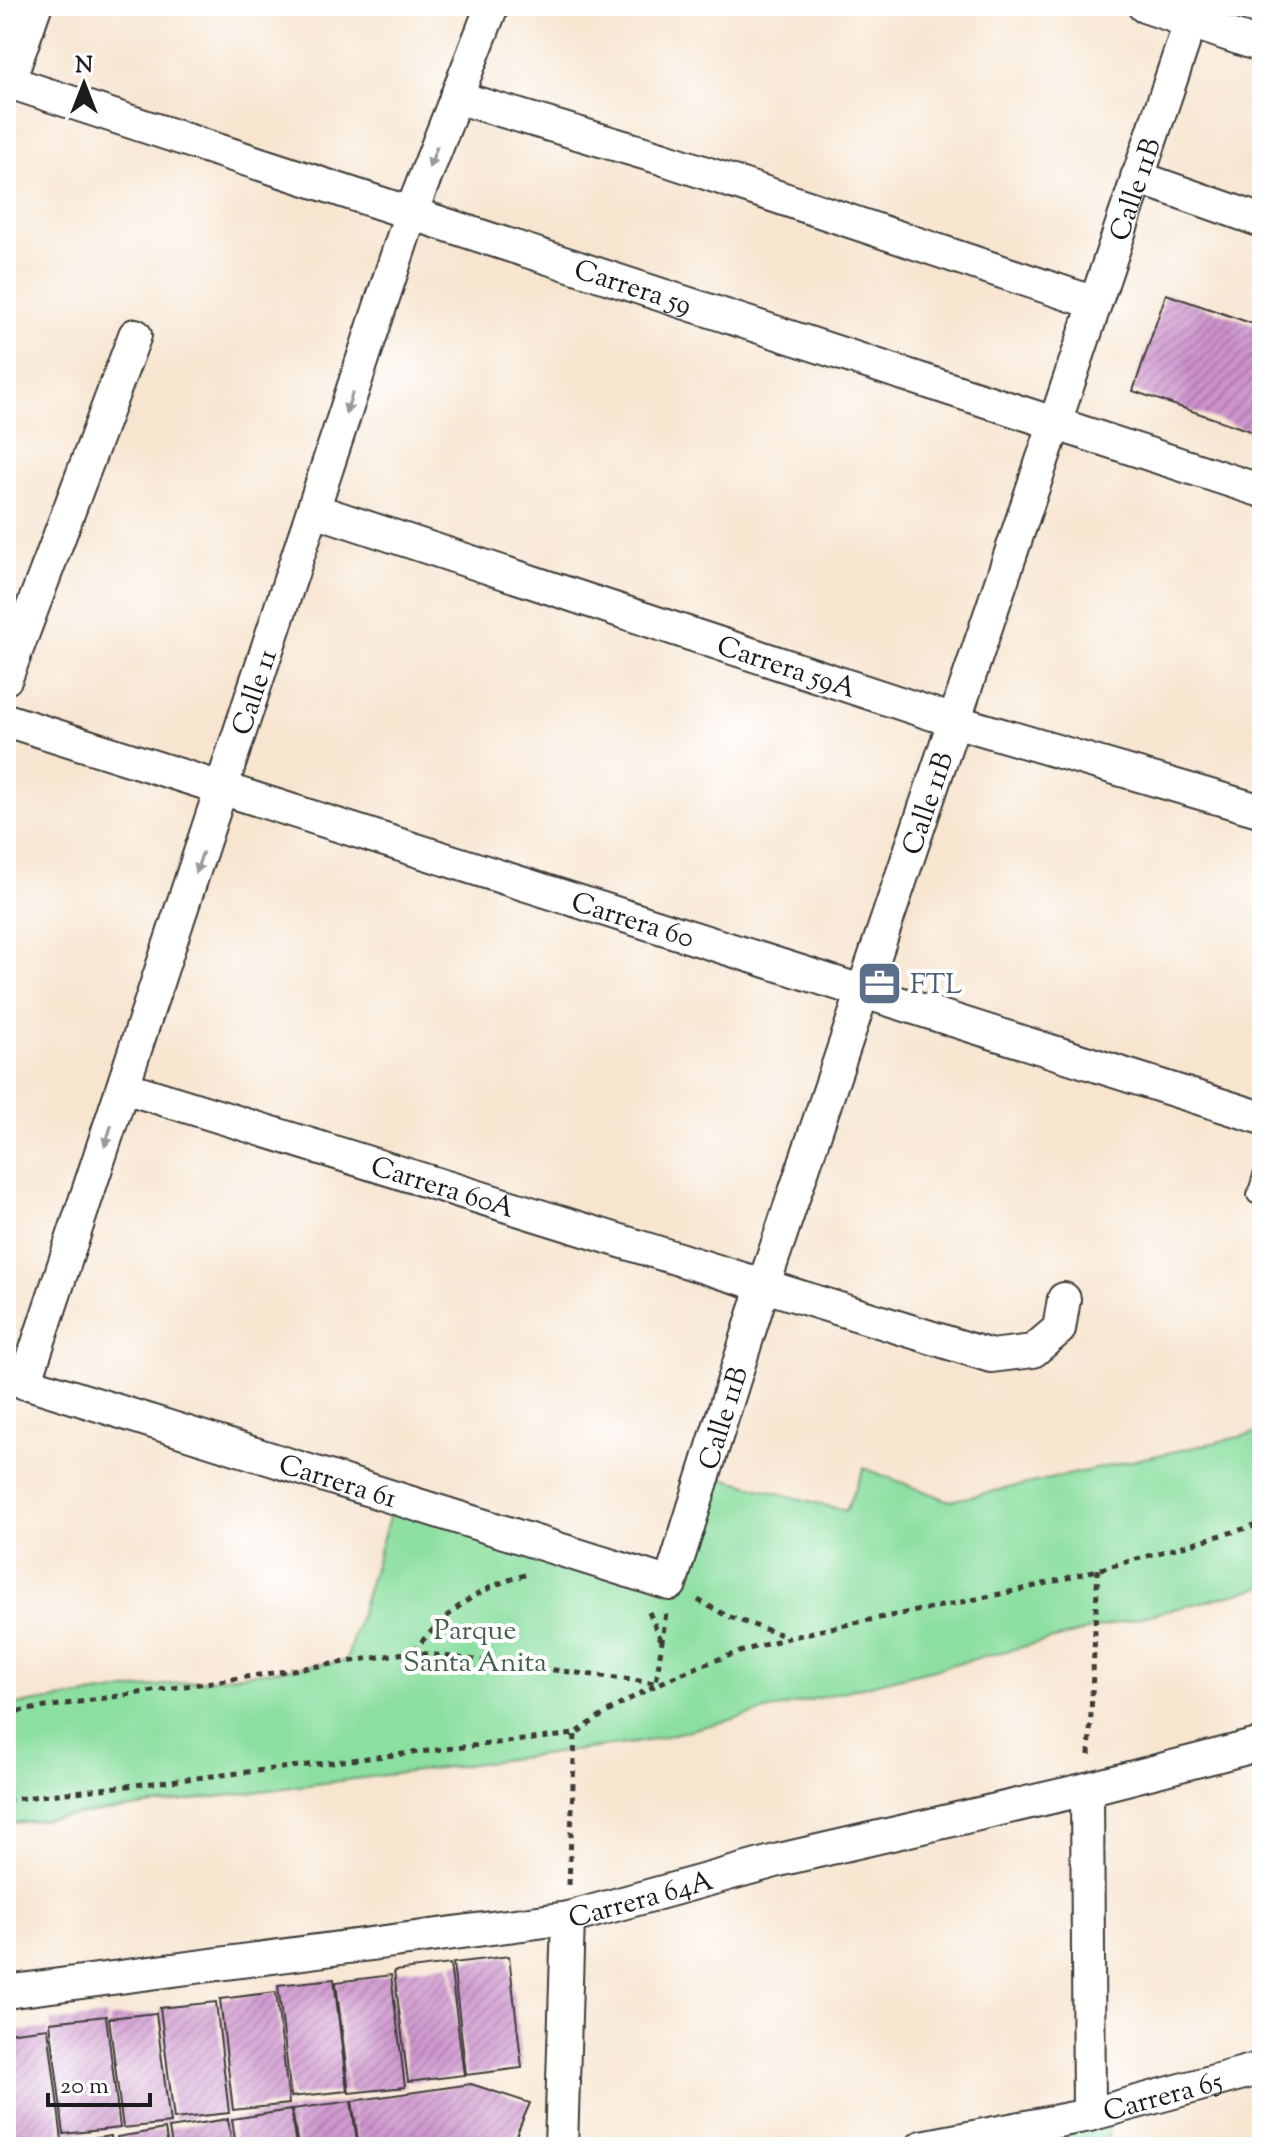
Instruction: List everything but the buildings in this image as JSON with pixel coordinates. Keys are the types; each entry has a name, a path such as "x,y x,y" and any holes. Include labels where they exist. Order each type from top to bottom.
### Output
{"street":[{"path":"6,79 31,6"},
{"name":"Calle 11","path":"16,1379 124,1087 411,213 492,6"},
{"path":"1144,6 1262,46"},
{"name":"Calle 11B","path":"670,1584 763,1287 1190,23"},
{"name":"Carrera 59","path":"6,79 1262,491"},
{"path":"456,97 661,158 1095,303"},
{"path":"1137,177 1262,221"},
{"path":"6,678 135,335"},
{"name":"Carrera 59A","path":"314,510 954,721 1262,811"},
{"name":"Carrera 60","path":"6,720 1262,1118"},
{"name":"Carrera 60A","path":"124,1087 991,1356 1033,1351 1059,1329 1064,1299"},
{"name":"Carrera 61","path":"16,1379 670,1584"},
{"name":"Carrera 64A","path":"6,1992 568,1918 779,1860 1087,1789 1262,1744"},
{"path":"1087,1789 1089,2115"},
{"path":"561,2147 568,1918"},
{"name":"Carrera 65","path":"922,2147 1089,2115 1262,2068"}],"lane":[{"path":"1262,1176 1256,1195 1262,1197"}],"path":[{"path":"6,1800 575,1734 613,1706 656,1683 721,1655 789,1637 1027,1588 1262,1524"},
{"path":"1087,1789 1098,1569"},
{"path":"412,1652 446,1615 492,1584 537,1571"},
{"path":"656,1683 670,1584 727,1616 789,1637"},
{"path":"639,1603 648,1610 662,1640"},
{"path":"6,1713 412,1652 656,1683"},
{"path":"568,1918 575,1734"}],"green space":[{"name":"Parque Santa Anita","path":"1262,1432 1262,1587 642,1742 6,1824 6,1706 346,1661 395,1498 669,1584 703,1473 846,1511 864,1468 950,1501"},
{"path":"1105,2109 1110,2147 922,2147"}],"place":[{"name":"FTL","path":"879,983"}]}
